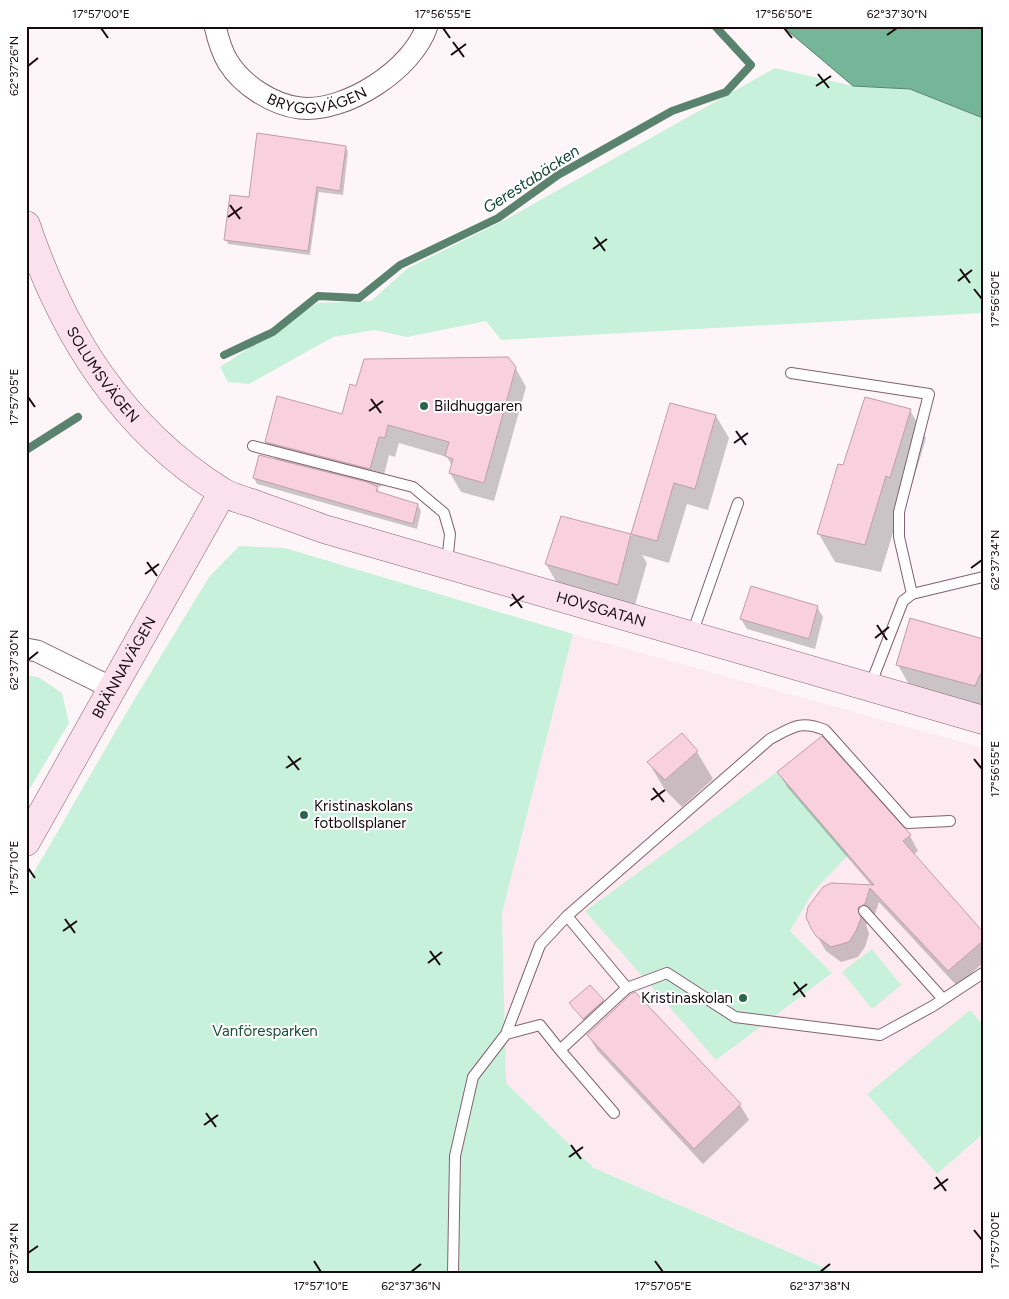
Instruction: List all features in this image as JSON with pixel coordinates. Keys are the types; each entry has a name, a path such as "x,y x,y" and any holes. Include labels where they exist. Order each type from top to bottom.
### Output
{"main road":[{"name":"SOLUMSVÄGEN","path":"26,225 39,263 64,320 119,404 184,464 222,492"},
{"name":"HOVSGATAN","path":"222,492 324,529 983,720"},
{"name":"BRÄNNAVÄGEN","path":"26,842 222,492"}],"street":[{"name":"BRYGGVÄGEN","path":"215,26 228,62 248,85 275,100 300,108 332,104 375,86 398,69 422,40 427,26"},
{"path":"26,649 36,651 112,688"}],"lane":[{"path":"790,373 929,394 899,512 899,537 912,594"},
{"path":"254,446 413,487 444,513 450,534 447,565"},
{"path":"691,635 738,503"},
{"path":"869,687 903,602 912,594 983,577"},
{"path":"453,1273 455,1156 473,1077 506,1034 540,945 567,916 770,739 798,725 810,724 825,730 908,823 950,821"},
{"path":"864,911 943,999"},
{"path":"567,916 627,988"},
{"path":"560,1050 627,988 667,973 735,1017 880,1035 943,999 983,973"},
{"path":"506,1034 540,1025 614,1113"}],"shaded area":[{"path":"782,26 983,26 983,118 910,89 853,86"},
{"name":"Kristinaskolan","path":"573,634 983,748 983,1273 837,1273 594,1168 506,1083 502,913"}],"green space":[{"path":"775,68 853,86 910,89 983,118 983,313 501,340 486,321 407,337 375,330 333,337 249,384 228,382 220,367 317,303 371,301 408,268 503,221"},
{"name":"Vanföresparken","path":"239,546 285,548 573,634 502,913 506,1083 594,1168 837,1273 26,1273 26,886 128,710 209,577"},
{"path":"26,675 38,677 62,693 69,723 26,795"},
{"path":"777,772 848,855 813,892 790,931 832,973 716,1060 585,911"},
{"path":"872,949 901,985 872,1009 842,972"},
{"path":"970,1010 983,1025 983,1134 937,1174 867,1094"}],"building":[{"path":"257,133 346,146 340,191 317,187 308,251 224,240 230,195 249,197"},
{"name":"Bildhuggaren","path":"508,357 516,367 484,483 449,473 453,459 445,456 449,442 388,425 385,438 379,437 370,469 265,442 277,396 342,414 350,384 356,386 364,359"},
{"path":"865,397 911,409 890,478 886,476 865,545 817,534 838,464 843,465"},
{"path":"670,403 716,415 695,489 674,483 657,541 631,534"},
{"path":"259,455 367,482 378,487 376,491 418,504 413,524 253,478"},
{"path":"561,516 631,534 618,585 545,564"},
{"path":"751,586 818,606 809,639 740,619"},
{"path":"910,618 983,639 983,669 975,686 896,665"},
{"path":"682,733 698,751 665,780 647,762"},
{"path":"822,736 911,835 903,841 983,932 983,941 948,971 870,888 865,904 858,908 861,918 849,942 831,947 816,936 811,928 806,917 808,907 823,887 831,883 874,885 777,772"},
{"path":"590,985 604,1000 583,1019 569,1003"},
{"path":"635,992 741,1104 694,1149 587,1035"}],"waterway":[{"name":"Gerestabäcken","path":"224,355 273,332 318,296 359,298 400,265 498,218 558,175 672,111 726,92 751,65 715,26"},
{"path":"26,450 78,417"}],"place":[{"name":"Bildhuggaren","path":"424,406"},
{"name":"Kristinaskolans fotbollsplaner","path":"304,815"},
{"name":"Kristinaskolan","path":"743,998"}]}
